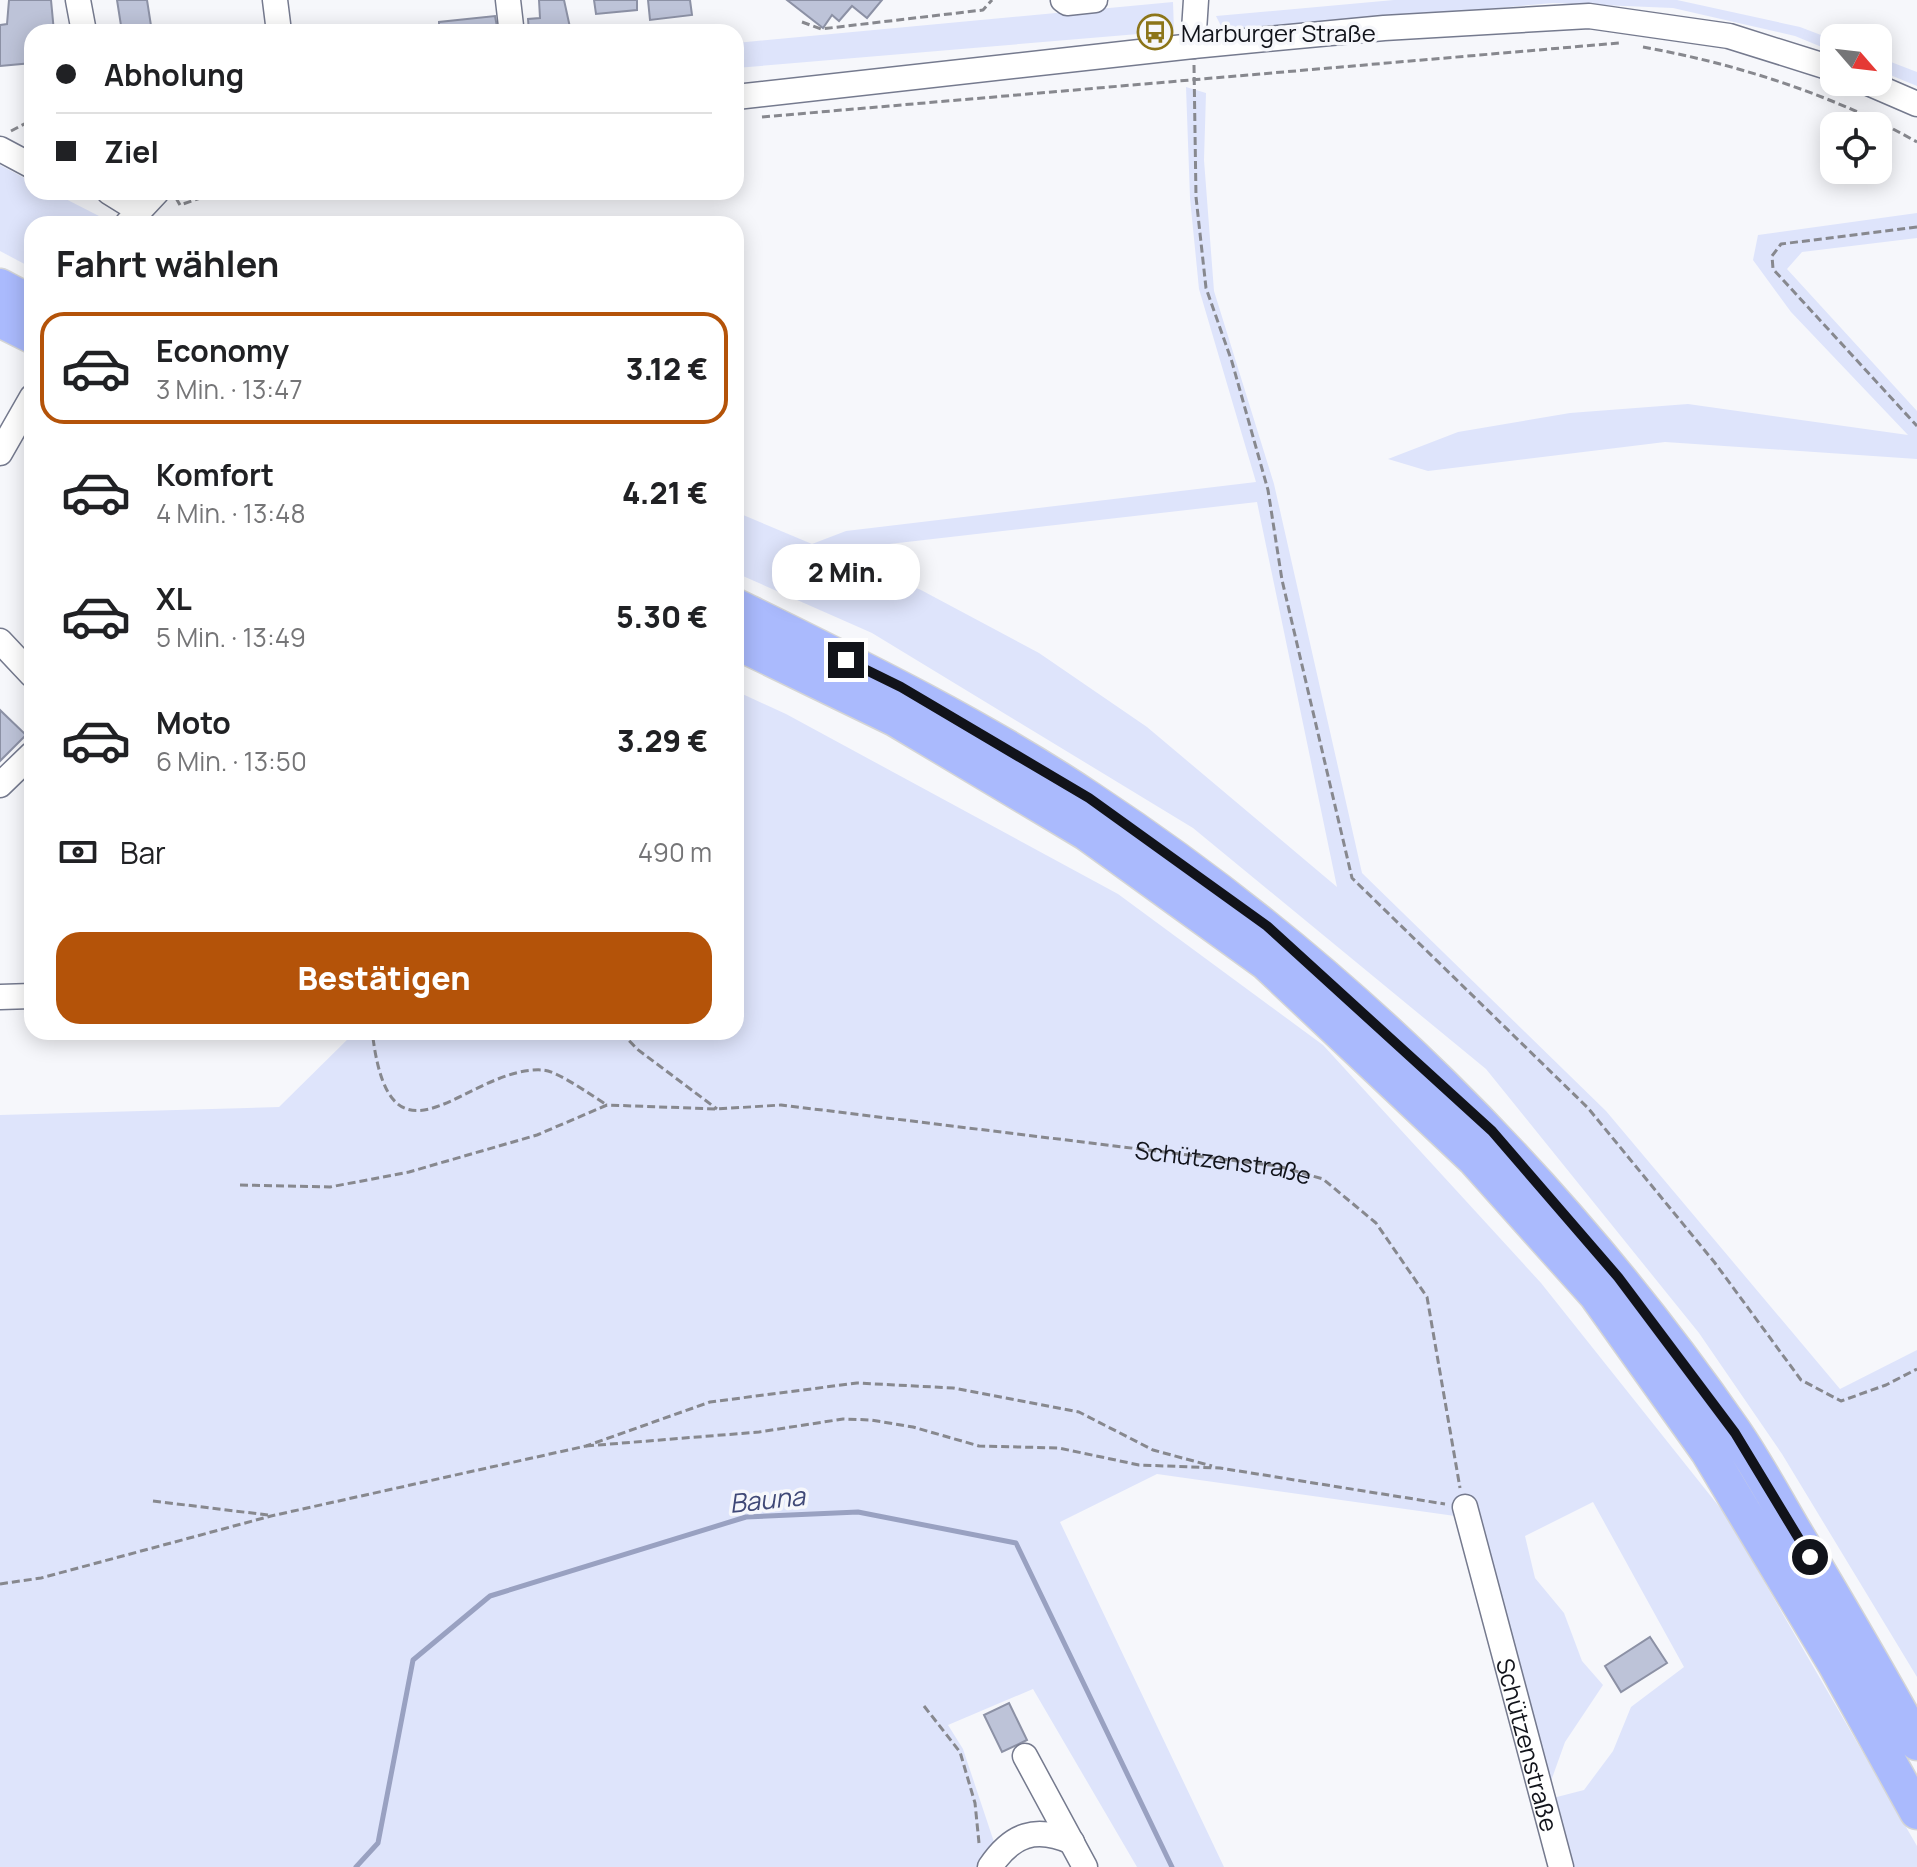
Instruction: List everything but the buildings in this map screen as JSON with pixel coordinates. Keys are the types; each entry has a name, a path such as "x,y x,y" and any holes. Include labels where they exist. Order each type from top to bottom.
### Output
{"highway":[{"path":"0,286 24,299"},
{"path":"0,320 24,332"},
{"path":"744,610 901,687 1089,798 1267,926 1492,1131 1618,1277 1735,1433 1870,1656 1917,1743"},
{"path":"744,646 895,719 1086,833 1266,963 1474,1159 1596,1295 1708,1452 1835,1664 1917,1812"}],"street":[{"path":"78,0 82,24"},
{"path":"275,0 278,24"},
{"path":"508,0 511,24"},
{"path":"1063,0 1067,3 1095,0"},
{"path":"1193,46 1196,0"},
{"path":"744,96 1193,46 1399,27 1589,16 1729,36 1820,65"},
{"path":"1892,93 1917,104"},
{"path":"3,142 24,159"},
{"path":"117,200 132,216"},
{"path":"134,216 149,200"},
{"path":"0,453 24,411"},
{"path":"0,641 24,666"},
{"path":"0,785 24,762"},
{"path":"0,997 24,996"},
{"name":"Schützenstraße","path":"1465,1507 1561,1867"},
{"path":"1025,1756 1085,1867"},
{"path":"985,1859 1029,1834 1049,1832 1072,1842"}],"path":[{"path":"802,22 821,29 983,10 992,0"},
{"path":"753,118 1623,43"},
{"path":"1638,46 1712,59 1876,119 1917,142"},
{"path":"1195,80 1196,197 1206,288 1232,362 1268,490 1282,580 1352,878 1588,1108 1715,1263 1801,1380 1841,1401 1886,1385 1917,1369"},
{"path":"3,142 15,127 24,123"},
{"path":"177,200 180,205 195,200"},
{"path":"1917,227 1781,244 1772,256 1773,269 1917,426"},
{"path":"373,1040 384,1090 402,1107 423,1112 524,1071 546,1070 607,1105"},
{"path":"629,1040 717,1109"},
{"path":"240,1185 330,1187 409,1172 537,1135 607,1105"},
{"name":"Schützenstraße","path":"607,1105 717,1109 781,1105 1247,1162 1323,1179 1376,1223 1427,1297 1451,1449 1465,1507"},
{"path":"0,1584 41,1578 271,1516 586,1446 710,1402 857,1383 953,1388 1079,1412 1153,1450 1220,1468 1465,1507"},
{"path":"586,1446 759,1432 843,1419 913,1427 979,1446 1059,1448 1139,1465 1220,1468"},
{"path":"153,1501 271,1516"},
{"path":"924,1706 960,1752 975,1803 985,1859"}],"shaded area":[{"path":"1394,0 1677,0 1800,27 1820,35 1820,46 1795,36 1673,8 1553,3 1224,32 1216,16"},
{"path":"1173,2 1174,31 744,67 744,42"},
{"path":"1892,62 1917,72 1917,86 1892,76"},
{"path":"1186,87 1206,93 1204,160 1214,291 1274,484 1362,873 1606,1111 1840,1389 1917,1350 1917,1677 1782,1454 1699,1333 1486,1069 1193,828 872,633 744,577 744,515 812,544 846,531 1256,482 1199,289 1190,198","holes":["1257,502 1337,887 1147,727 1039,653 921,590 846,558 863,547"]},
{"path":"0,165 24,178 24,200 68,200 99,216 24,216 24,264 0,251"},
{"path":"1917,213 1917,238 1802,252 1787,269 1917,411 1917,459 1665,442 1428,471 1388,459 1458,432 1570,413 1688,404 1908,435 1791,312 1753,260 1758,235"},
{"path":"744,695 786,714 1118,894 1323,1045 1541,1283 1725,1514 1917,1846 1917,1867 1569,1867 1553,1798 1584,1790 1613,1751 1631,1707 1684,1667 1593,1502 1525,1536 1535,1578 1564,1613 1582,1661 1603,1685 1565,1742 1551,1781 1475,1500 1455,1516 1157,1474 1060,1522 1224,1867 1137,1867 1033,1689 948,1725 963,1749 996,1848 986,1867 0,1867 0,1115 279,1107 347,1040 744,1040"}],"waterway":[{"name":"Bauna","path":"356,1867 378,1843 413,1660 490,1596 746,1517 858,1512 1016,1543 1172,1867"}],"place":[{"name":"Marburger Straße","path":"1155,32"}],"route":[{"path":"846,660 901,687 1089,798 1267,926 1492,1131 1618,1277 1735,1433 1810,1557"}]}
